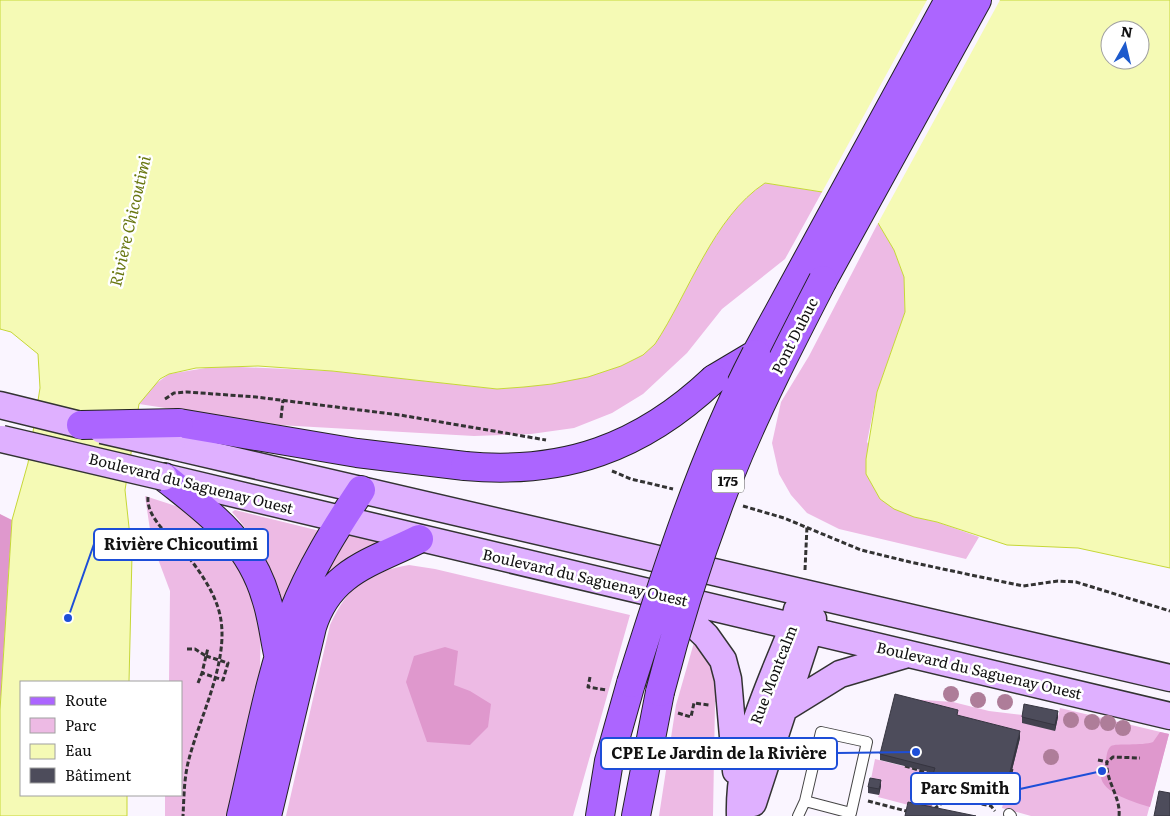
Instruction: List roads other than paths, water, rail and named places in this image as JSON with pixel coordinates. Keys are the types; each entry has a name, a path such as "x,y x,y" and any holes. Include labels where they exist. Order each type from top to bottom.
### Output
{"main road":[{"name":"Pont Dubuc","path":"600,816 621,687 734,397 949,0"},
{"name":"Pont Dubuc","path":"636,816 666,701 692,578 730,476 761,404 823,280 977,0"},
{"path":"4,406 82,425 171,424 357,453 465,466 542,466 574,461 604,451 653,427 714,380 756,354"},
{"path":"171,424 361,490 808,587 1170,678"},
{"name":"Boulevard du Saguenay Ouest","path":"1,439 156,487 341,520 1170,716"},
{"path":"156,487 216,518 238,541 254,568 266,598 279,661"},
{"path":"241,816 279,661 293,614 308,578 341,520 361,490"},
{"path":"267,816 312,627 319,608 336,584 351,572 419,539"},
{"name":"Rue Montcalm","path":"743,812 763,767 785,708 802,629 808,587"},
{"path":"664,596 706,636 723,660 728,679 731,725 743,812"},
{"name":"Rue Montcalm","path":"743,812 750,738 802,629"},
{"path":"785,708 840,674 907,654"}],"lane":[{"path":"798,816 805,802 821,732 867,742 852,813 805,802"}],"water":[{"path":"0,0 1170,0 1170,568 1078,548 1007,545 937,522 914,517 894,509 880,499 866,474 866,459 877,392 905,312 904,277 894,250 878,223 822,192 765,183 747,198 716,235 655,344 643,355 621,366 588,377 552,384 497,389 332,371 258,366 196,368 169,374 160,379 139,404 125,490 132,555 129,681 20,681 20,796 127,796 127,816 0,816 0,710 12,520 28,463 40,388 38,354 11,332 0,329"}],"place":[{"name":"Rivière Chicoutimi","path":"68,618"},
{"name":"CPE Le Jardin de la Rivière","path":"916,752"},
{"name":"Parc Smith","path":"1102,771"}]}
